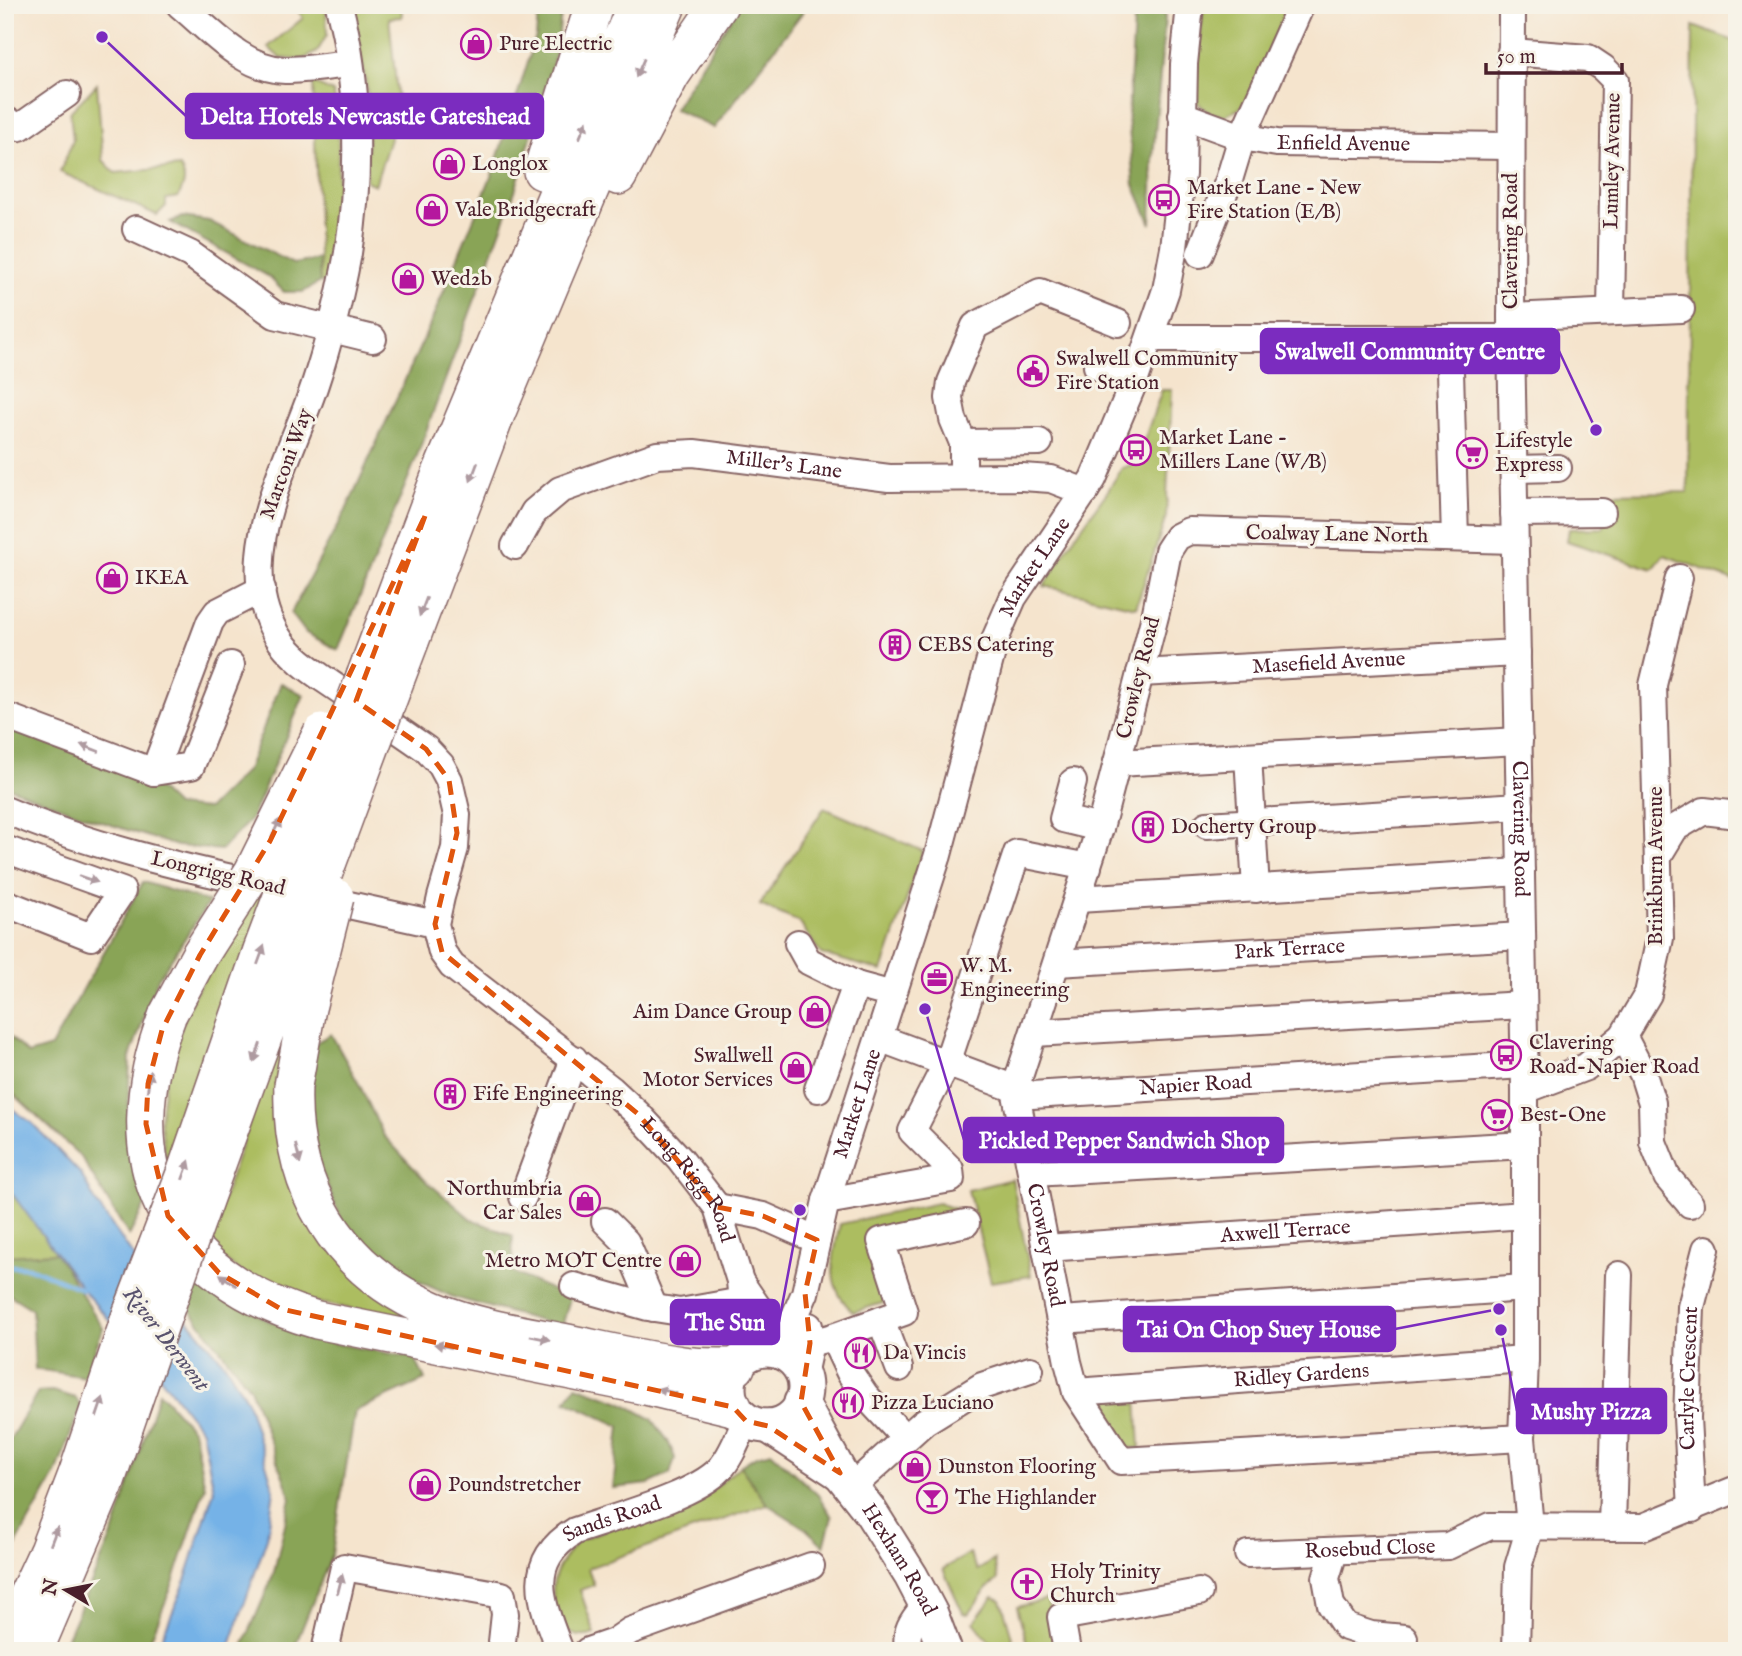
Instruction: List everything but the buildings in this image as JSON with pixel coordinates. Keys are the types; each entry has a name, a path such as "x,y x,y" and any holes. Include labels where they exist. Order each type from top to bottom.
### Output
{"highway":[{"path":"554,137 576,5"},
{"path":"482,374 497,304 554,137 594,5"},
{"path":"34,1651 92,1478 132,1312 186,1171 262,950 370,676 425,516 636,5"},
{"path":"667,5 498,408 370,676 200,955 168,1014 157,1045 146,1104 148,1147 152,1170 167,1216 181,1234 209,1265 235,1285 281,1309 317,1320 646,1386 749,1418"},
{"path":"498,408 556,312 625,160 657,100 719,5"},
{"path":"370,676 375,736 307,1008 293,1086 296,1147 316,1203 345,1250 373,1276 435,1310 486,1327 679,1365 780,1351"},
{"path":"5,1643 48,1552 92,1478 148,1354 288,965 375,736"}],"main road":[{"path":"780,1351 791,1358 802,1389 794,1413 787,1420 749,1418 729,1387 780,1351"},
{"name":"Hexham Road","path":"802,1389 846,1480 889,1539 926,1604 945,1651"},
{"name":"Hexham Road","path":"749,1418 846,1480"}],"street":[{"path":"180,5 243,57 270,68 286,70 350,64"},
{"name":"Marconi Way","path":"339,5 350,64 355,112 354,194 348,252 332,329 301,428 268,511 261,545 262,589 266,612 284,647 305,666 426,749 441,765 453,793 457,833 435,924"},
{"name":"Market Lane","path":"780,1351 805,1293 825,1200 938,855 996,637 1013,597 1093,479 1134,382 1166,290 1174,248 1182,174 1184,64 1190,5"},
{"path":"1200,254 1229,180 1242,137 1301,5"},
{"name":"Clavering Road","path":"1512,5 1511,328 1525,1077 1525,1359 1522,1438 1530,1527 1518,1567 1516,1651"},
{"name":"Lumley Avenue","path":"1511,52 1588,58 1604,68 1615,80 1611,312"},
{"path":"5,120 20,127 67,94"},
{"name":"Enfield Avenue","path":"1182,115 1242,137 1277,144 1510,146"},
{"path":"136,229 190,254 275,315 373,339"},
{"path":"963,477 963,443 953,419 949,398 951,382 975,326 1040,292 1118,323"},
{"path":"1150,338 1449,338 1611,312 1681,309"},
{"path":"1449,338 1455,538"},
{"path":"1097,366 1134,382"},
{"path":"963,443 1039,442"},
{"name":"Miller's Lane","path":"516,546 534,512 560,490 657,455 694,453 889,478 1051,479 1085,492"},
{"path":"1513,469 1558,468"},
{"path":"1514,513 1602,512"},
{"name":"Coalway Lane North","path":"1168,551 1177,537 1189,531 1514,540"},
{"name":"Crowley Road","path":"1168,551 1100,828 1016,1089 1076,1392 1121,1461 1522,1438"},
{"name":"Brinkburn Avenue","path":"1525,1077 1586,1067 1623,1036 1648,994 1660,938 1653,685 1679,578"},
{"path":"154,772 210,622 218,612 262,589"},
{"name":"Masefield Avenue","path":"1140,673 1517,653"},
{"path":"5,716 154,772 191,766 231,665"},
{"path":"1117,763 1518,741"},
{"path":"1248,756 1256,889"},
{"path":"1073,782 1063,819 1100,828"},
{"path":"1207,825 1520,806"},
{"name":"Longrigg Road","path":"5,810 95,844 182,867 435,924"},
{"path":"1658,856 1675,828 1704,811 1737,816"},
{"path":"5,903 91,937 122,891 15,853 35,822"},
{"path":"825,1200 951,1179 950,1168 912,1131 947,1063 1017,853 1088,867"},
{"path":"1078,899 1521,872"},
{"name":"Long Rigg Road","path":"435,924 442,952 452,966 574,1059 638,1114 680,1159 716,1207 741,1291 780,1351 849,1373 865,1395 905,1438"},
{"name":"Park Terrace","path":"1057,963 1522,936"},
{"path":"798,943 808,961 856,985 893,995"},
{"path":"818,1089 856,985"},
{"path":"1034,1033 1523,1004"},
{"path":"1623,1036 1643,1074 1652,1103 1653,1142 1667,1177 1690,1204"},
{"name":"Napier Road","path":"878,1038 1032,1095 1525,1077"},
{"path":"523,1197 574,1059"},
{"path":"1033,1173 1525,1145"},
{"path":"716,1207 762,1216 817,1240"},
{"name":"Axwell Terrace","path":"1046,1248 1525,1214"},
{"path":"605,1221 626,1242 654,1308"},
{"path":"780,1351 904,1312 881,1241 966,1223"},
{"name":"Carlyle Crescent","path":"1692,1509 1687,1418 1691,1307 1706,1250"},
{"path":"1612,1527 1619,1275"},
{"path":"574,1286 654,1308 680,1312 741,1291"},
{"path":"1061,1320 1525,1288"},
{"path":"881,1320 899,1368"},
{"name":"Ridley Gardens","path":"1076,1392 1525,1359"},
{"path":"846,1480 924,1422 982,1386 1030,1370"},
{"name":"Sands Road","path":"560,1651 547,1616 541,1588 541,1575 549,1553 556,1544 575,1531 664,1500 710,1479 729,1458 749,1418"},
{"name":"Rosebud Close","path":"1248,1554 1448,1546 1490,1525 1643,1527 1737,1489"},
{"path":"1334,1552 1326,1578 1331,1605 1346,1627 1371,1635 1404,1638"},
{"path":"588,1651 614,1642 630,1631 811,1566"},
{"path":"324,1651 344,1567 502,1595 505,1614 501,1651"},
{"path":"1067,1651 1061,1617 1199,1592"},
{"path":"909,1651 906,1642 907,1630 926,1604"}],"highlighted area":[{"path":"425,516 356,701 426,749 449,780 457,833 435,924 442,952 638,1114 717,1207 763,1216 817,1240 805,1293 810,1343 801,1402 840,1473 768,1426 746,1421 733,1407 281,1309 219,1273 168,1216 146,1124 148,1084 162,1030 200,955 270,841"}],"green space":[{"path":"294,5 326,5 327,35 317,52 302,60 280,58 268,47 303,18"},
{"path":"352,5 401,5 402,17 389,18 399,111 375,185 366,181 369,101"},
{"path":"539,5 562,5 557,49 515,191 414,464 338,650 306,633 291,613 347,508 429,327 493,172 536,36"},
{"path":"739,5 808,5 714,128 674,109"},
{"path":"1135,5 1166,5 1153,158 1151,224 1134,185 1128,117"},
{"path":"1204,5 1289,5 1248,99 1239,109 1224,116 1208,112 1196,101"},
{"path":"1693,26 1737,42 1737,582 1664,555 1653,569 1567,541 1569,529 1604,528 1604,493 1688,492"},
{"path":"313,83 333,92 339,115 337,222 326,283 320,282"},
{"path":"97,84 103,160 115,173 180,167 182,171 184,182 178,197 166,199 166,206 157,215 60,172 73,140 70,112"},
{"path":"182,217 209,221 293,264 319,259 320,282 303,292 284,292 268,276 170,222"},
{"path":"1162,390 1172,390 1166,517 1136,607 1044,586 1122,468 1136,463"},
{"path":"281,683 304,695 251,819 221,850 177,846 93,819 5,786 5,726 141,772 176,806 208,809 247,770"},
{"path":"824,808 923,851 882,971 821,954 799,922 760,905"},
{"path":"294,823 167,1166 160,1120 167,1066 192,999"},
{"path":"143,882 209,902 158,979 130,1057 127,1140 146,1203 129,1236 81,1157 5,1086 5,1032 28,1054 51,1047"},
{"path":"299,974 292,1177 470,1332 269,1293 207,1247"},
{"path":"331,1034 384,1136 424,1179 471,1219 513,1236 512,1272 570,1298 562,1327 453,1297 409,1277 375,1254 345,1228 311,1147 311,1045"},
{"path":"1012,1179 1031,1276 991,1282 968,1190"},
{"path":"5,1184 56,1253 5,1257"},
{"path":"938,1203 956,1209 958,1219 874,1256 886,1302 853,1312 844,1302 834,1281 833,1260 840,1224"},
{"path":"56,1253 103,1328 85,1377 35,1369 32,1309 5,1292 5,1256"},
{"path":"198,1276 267,1320 332,1343 415,1358 425,1380 355,1411 332,1554 293,1651 241,1651 273,1576 291,1498 250,1388 190,1310"},
{"path":"576,1386 621,1402 652,1419 668,1441 675,1458 670,1474 649,1484 613,1488 620,1426 566,1401"},
{"path":"52,1391 76,1398 81,1406 56,1474 20,1537 5,1570 5,1448 38,1392"},
{"path":"159,1392 193,1430 205,1487 174,1580 146,1651 61,1651 114,1531"},
{"path":"1137,1397 1140,1448 1127,1448 1094,1400"},
{"path":"771,1452 818,1495 832,1517 824,1546 806,1529 767,1504 740,1466 756,1456"},
{"path":"740,1466 767,1504 588,1568 594,1585 580,1590 595,1634 584,1636 566,1629 556,1612 554,1580 560,1564 577,1541 716,1487"},
{"path":"969,1554 978,1570 994,1560 998,1580 988,1587 968,1614 963,1613 943,1569"},
{"path":"993,1597 1001,1600 1016,1651 997,1651 974,1622"},
{"path":"1047,1599 1061,1651 1029,1651 1017,1607"}],"water":[{"name":"River Derwent","path":"5,1104 32,1123 81,1174 97,1204 132,1254 226,1365 247,1401 274,1490 267,1538 228,1651 156,1651 182,1590 214,1490 202,1431 160,1377 87,1295 5,1184"}],"waterway":[{"path":"5,1266 28,1267 82,1289"}],"place":[{"name":"Delta Hotels Newcastle Gateshead","path":"102,37"},
{"name":"Pure Electric","path":"476,44"},
{"name":"Longlox","path":"449,164"},
{"name":"Market Lane - New Fire Station (E/B)","path":"1164,200"},
{"name":"Vale Bridgecraft","path":"432,210"},
{"name":"Wed2b","path":"408,279"},
{"name":"Swalwell Community Fire Station","path":"1033,371"},
{"name":"Swalwell Community Centre","path":"1596,430"},
{"name":"Market Lane - Millers Lane (W/B)","path":"1136,450"},
{"name":"Lifestyle Express","path":"1472,453"},
{"name":"IKEA","path":"112,578"},
{"name":"CEBS Catering","path":"895,645"},
{"name":"Docherty Group","path":"1148,827"},
{"name":"W. M. Engineering","path":"937,978"},
{"name":"Pickled Pepper Sandwich Shop","path":"925,1009"},
{"name":"Aim Dance Group","path":"815,1012"},
{"name":"Clavering Road-Napier Road","path":"1506,1055"},
{"name":"Swallwell Motor Services","path":"796,1068"},
{"name":"Fife Engineering","path":"450,1094"},
{"name":"Best-One","path":"1497,1115"},
{"name":"Northumbria Car Sales","path":"585,1201"},
{"name":"The Sun","path":"800,1210"},
{"name":"Metro MOT Centre","path":"685,1261"},
{"name":"Tai On Chop Suey House","path":"1499,1309"},
{"name":"Mushy Pizza","path":"1501,1330"},
{"name":"Da Vincis","path":"860,1353"},
{"name":"Pizza Luciano","path":"848,1403"},
{"name":"Dunston Flooring","path":"915,1467"},
{"name":"Poundstretcher","path":"425,1485"},
{"name":"The Highlander","path":"932,1498"},
{"name":"Holy Trinity Church","path":"1027,1584"}]}
